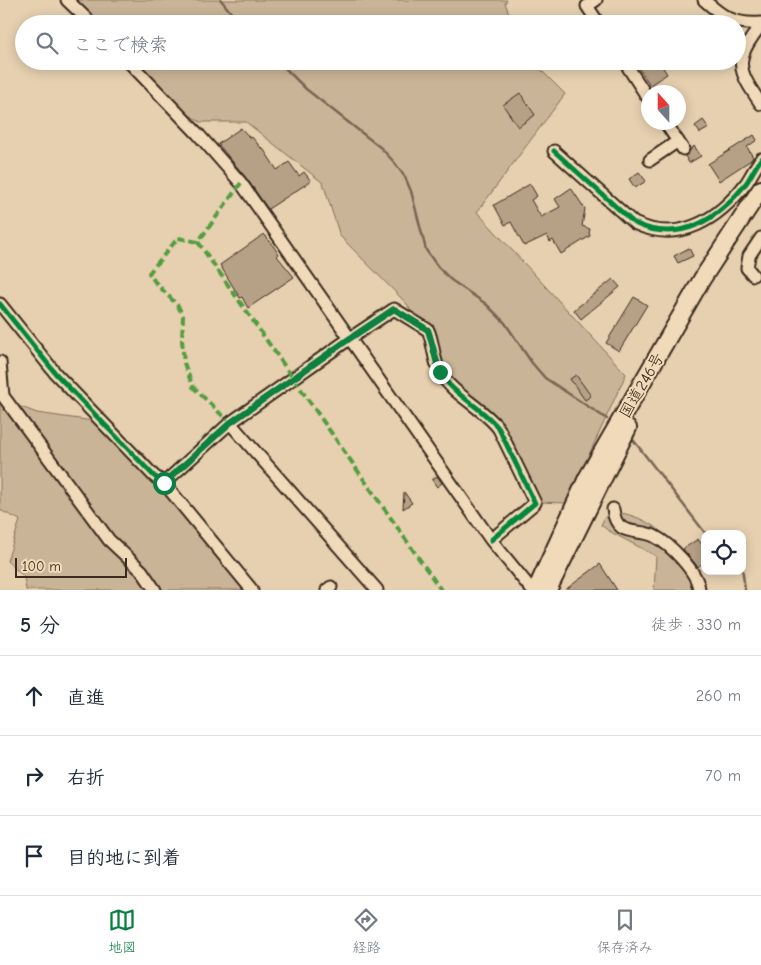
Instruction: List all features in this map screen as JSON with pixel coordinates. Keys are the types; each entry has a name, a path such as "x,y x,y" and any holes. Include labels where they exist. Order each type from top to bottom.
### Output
{"highway":[{"name":"国道246号","path":"534,590 587,478 702,279 761,188"},
{"name":"国道246号","path":"548,590 639,405 693,313 761,208"}],"street":[{"path":"67,0 83,15"},
{"path":"593,15 587,6 596,0"},
{"path":"704,0 723,15"},
{"path":"746,24 761,24"},
{"path":"746,46 761,24"},
{"path":"137,70 198,134 241,183 491,540 534,590"},
{"path":"630,70 641,87"},
{"path":"743,70 749,87 761,104"},
{"path":"650,160 681,145 671,130"},
{"path":"554,151 634,223 647,229 665,232 693,227 718,212 747,181 761,159"},
{"path":"753,275 747,268 749,256 761,238"},
{"path":"0,304 56,374 154,476 164,483 252,590"},
{"path":"164,483 230,423 394,309 428,330 440,372 450,385 494,420 500,428 535,503 491,540"},
{"path":"0,362 3,396 109,540 142,571 155,590"},
{"path":"230,423 377,590"},
{"path":"613,509 614,519 627,531 654,536 679,556 692,571 699,590"}],"shaded area":[{"path":"76,0 507,0 505,3 510,15 92,15"},
{"path":"140,70 541,70 565,94 477,212 626,374 567,503 536,502 498,426 444,375 407,304 340,236 323,183 246,122 200,122 159,94"},
{"path":"0,399 37,413 93,421 142,452 259,590 26,590 24,577 7,561 20,520 0,510"},
{"path":"620,513 645,521 667,537 680,555 699,590 654,590 656,556 601,525 605,517"}],"building":[{"path":"640,70 665,70 667,74 650,85"},
{"path":"520,93 535,115 518,127 503,105"},
{"path":"703,120 709,128 700,133 695,126"},
{"path":"241,128 262,147 277,170 289,162 299,176 304,172 311,181 268,209 247,179 218,144"},
{"path":"754,135 757,140 747,147 753,157 751,160 719,181 708,164"},
{"path":"694,146 701,156 689,163 685,156"},
{"path":"639,172 646,181 635,188 629,179"},
{"path":"530,184 537,196 531,200 541,217 560,207 555,199 571,188 585,209 582,226 590,229 590,236 561,254 553,240 550,242 547,235 524,246 511,222 505,225 494,205"},
{"path":"264,234 279,254 277,256 294,277 248,308 220,265"},
{"path":"689,248 693,256 678,263 674,256"},
{"path":"613,279 620,287 581,319 574,310"},
{"path":"634,297 647,305 619,351 606,343"},
{"path":"576,375 591,396 585,400 570,379"},
{"path":"437,476 442,483 437,487 432,480"},
{"path":"404,492 412,503 403,509"},
{"path":"698,539 701,543 701,564 698,567 683,549"},
{"path":"600,564 617,590 565,590"}],"waterway":[{"path":"221,0 233,15"},
{"path":"287,70 306,89 381,148 394,162 405,177 411,191 426,250 438,267 451,280 486,304 505,323 532,363 545,378 607,419"},
{"path":"631,437 703,530"},
{"path":"743,575 745,590"}],"marked path":[{"path":"241,183 198,242 441,590"},
{"path":"198,242 178,238 149,273 178,306 183,316 182,340 184,363 193,387 230,423"}],"cycle path":[{"path":"554,151 634,223 651,229 667,231 697,225 711,217 736,195 747,182 761,159"},
{"path":"0,304 56,374 154,476 164,483 230,423 394,309 428,330 440,372 452,387 493,421 499,429 535,503 491,540"}],"route":[{"path":"164,483 230,423 394,309 428,330 440,372"}]}
